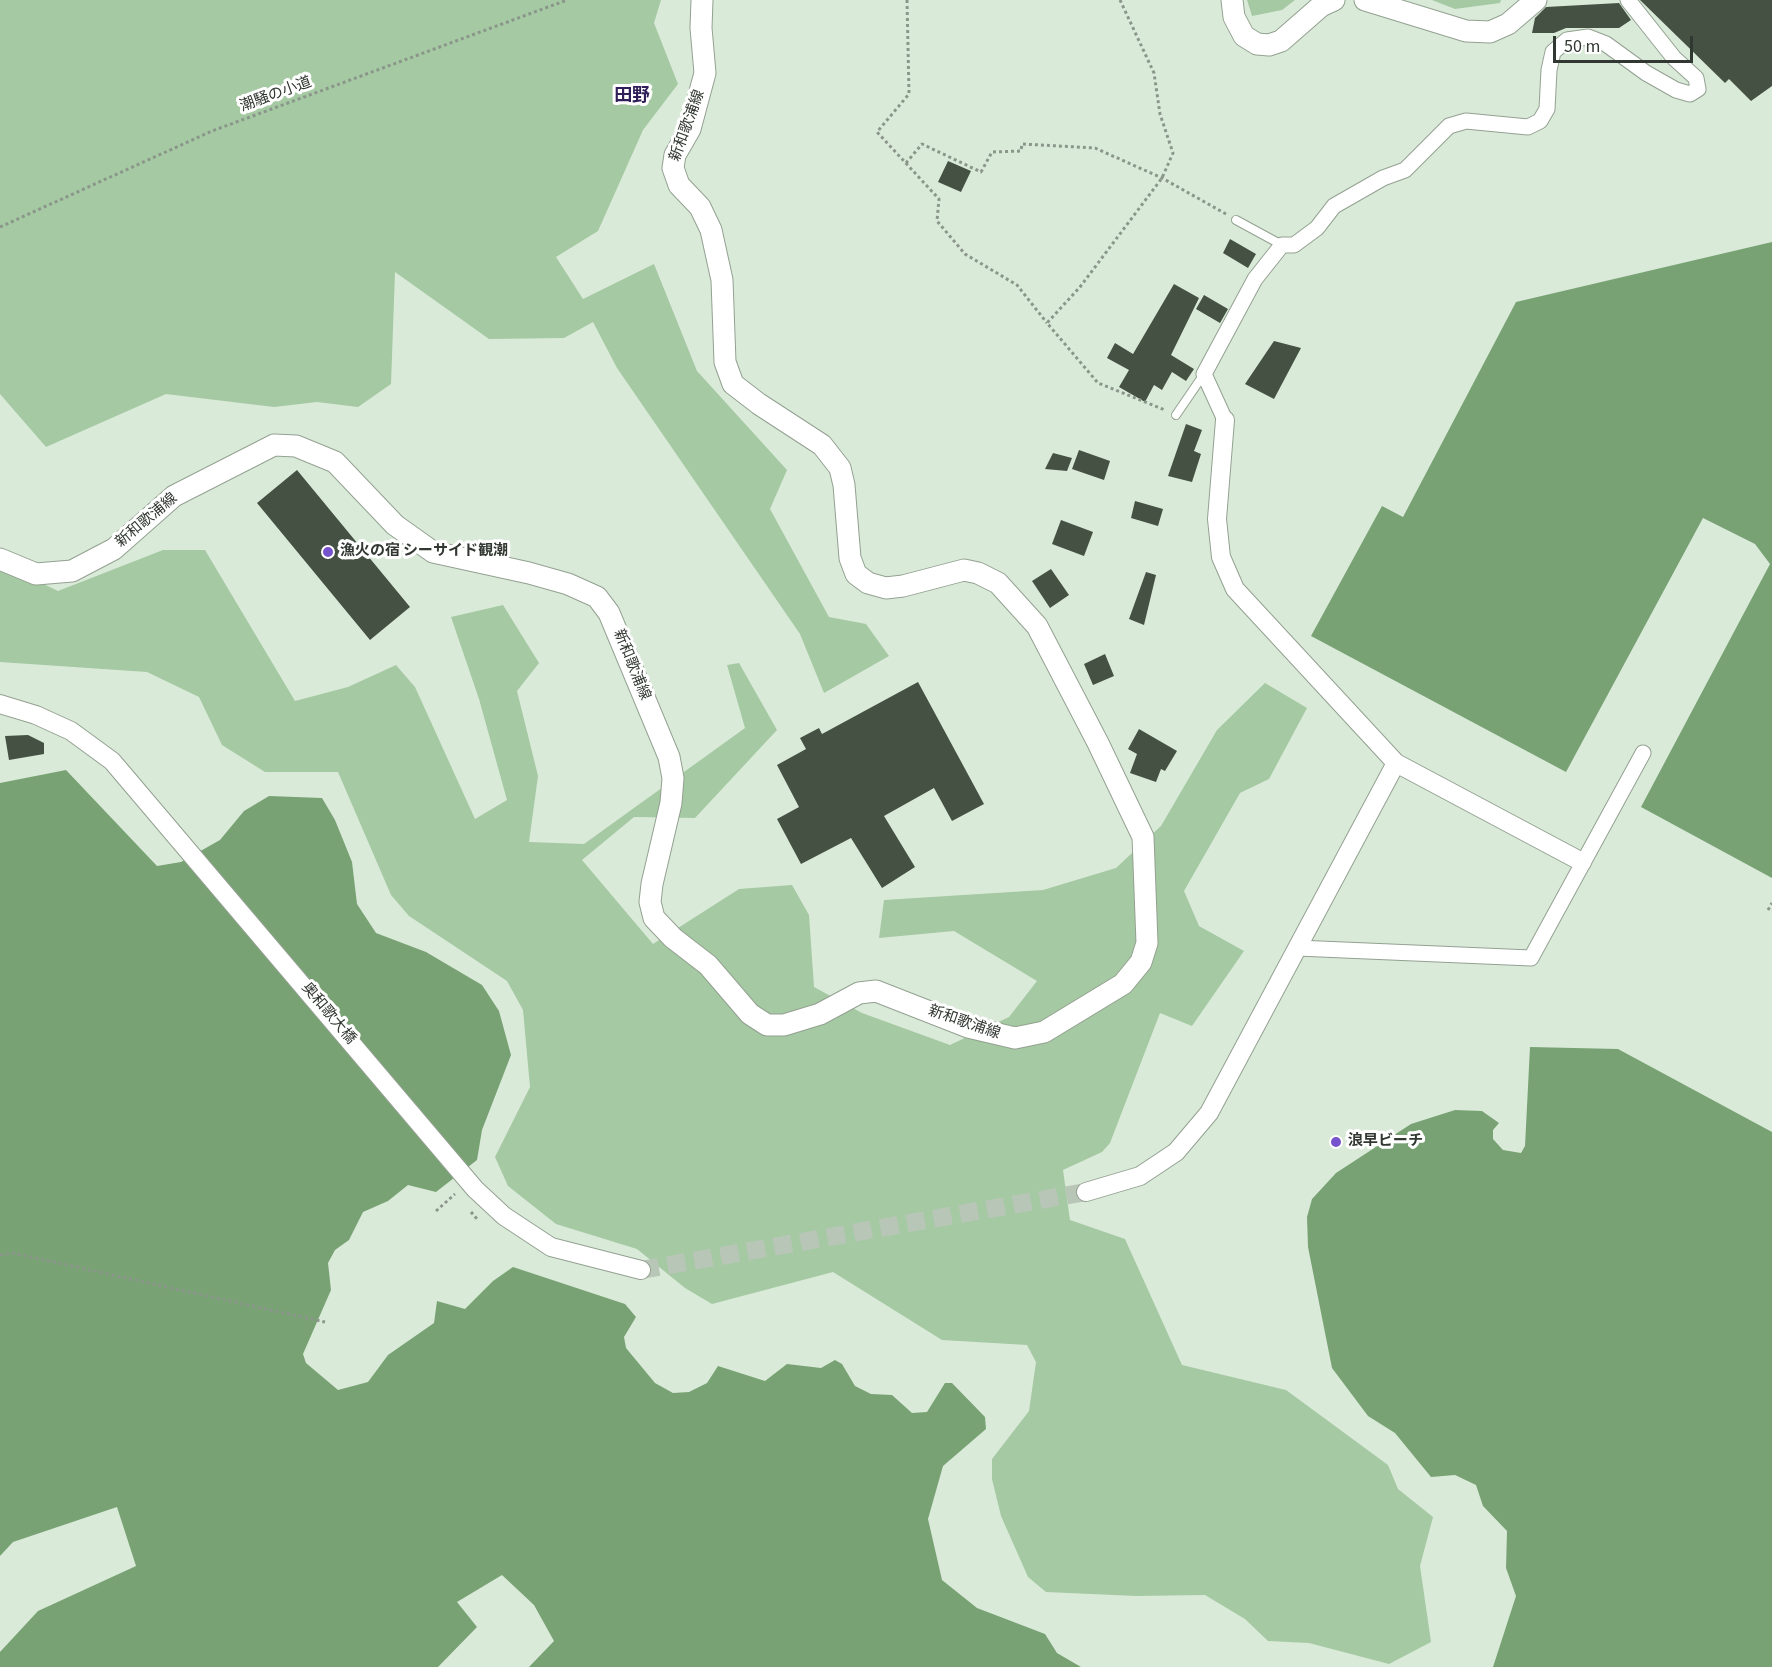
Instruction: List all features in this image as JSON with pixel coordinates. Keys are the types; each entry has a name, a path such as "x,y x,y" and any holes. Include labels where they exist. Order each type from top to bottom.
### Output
{"main road":[{"name":"新和歌浦線","path":"0,559 36,574 72,570 114,549 174,496 274,445 296,446 335,462 396,525 433,552 539,576 568,584 597,597 609,613 669,757 674,778 671,803 652,884 650,902 654,918 673,938 708,965 750,1014 767,1025 783,1025 820,1014 860,993 876,992 968,1028 1015,1038 1044,1032 1123,984 1141,962 1147,943 1143,837 1098,743 1037,626 998,583 978,573 964,570 903,586 886,588 868,584 856,574 850,558 844,485 840,468 822,445 733,384 725,362 722,280 711,230 700,207 679,185 673,168 675,155 690,129 705,73 701,28 702,0"},
{"path":"1232,0 1234,17 1244,36 1257,44 1269,45 1281,41 1321,6 1335,0"},
{"path":"1365,0 1467,31 1490,32 1508,24 1536,0"}],"street":[{"path":"1582,862 1396,763 1235,589 1221,558 1217,519 1225,420 1204,374 1255,279 1282,245 1294,245 1317,228 1334,206 1383,178 1405,170 1449,126 1466,122 1528,127 1540,121 1547,109 1549,70 1553,52 1567,40 1588,37 1606,44 1646,73 1676,90 1690,94 1698,89 1696,78 1674,58 1629,0"},
{"name":"奥和歌大橋","path":"0,704 36,715 71,730 112,761 476,1189 504,1216 551,1247 640,1270"},
{"path":"1297,948 1532,958 1643,753"},
{"path":"1086,1192 1140,1176 1176,1152 1209,1113 1396,763"}],"lane":[{"path":"1236,220 1282,245"},
{"path":"1176,415 1204,374"}],"path":[{"name":"潮騒の小道","path":"0,227 212,132 567,0"},
{"path":"907,0 909,94 877,132 939,199 937,221 965,254 1017,285 1098,383 1176,415"},
{"path":"1047,323 1080,287 1162,178 1173,153 1160,114 1154,73 1120,0"},
{"path":"906,163 922,144 981,172 992,152 1021,151 1022,144 1095,148 1162,178 1236,220"},
{"path":"1768,910 1772,903"},
{"path":"436,1210 454,1195"},
{"path":"0,1254 13,1253 325,1323"}],"shaded area":[{"path":"0,0 661,0 654,23 678,84 643,130 598,231 556,257 583,299 654,264 697,371 787,470 770,509 829,617 866,624 889,656 824,693 800,634 617,368 593,322 564,338 489,339 395,272 391,384 358,407 317,402 274,407 166,394 46,447 0,394"},
{"path":"1247,0 1295,0 1282,10 1252,16"},
{"path":"1432,0 1501,0 1500,3 1455,9"},
{"path":"1772,242 1772,878 1641,807 1770,564 1755,544 1703,518 1566,772 1311,636 1382,506 1403,517 1516,302"},
{"path":"163,550 205,550 295,701 348,687 396,665 415,687 475,819 507,800 479,699 451,617 503,605 539,663 517,691 538,776 529,842 584,844 745,728 727,665 739,663 777,730 695,818 634,817 582,860 653,944 739,889 792,885 809,915 814,987 862,1013 950,1045 1009,1017 1037,981 954,931 879,938 884,900 1043,890 1116,868 1161,826 1217,730 1265,683 1307,708 1269,779 1240,793 1184,891 1199,926 1244,951 1192,1026 1160,1013 1110,1143 1102,1152 1063,1170 1070,1220 1125,1239 1182,1365 1286,1390 1388,1465 1398,1489 1433,1517 1420,1566 1431,1642 1389,1664 1309,1643 1268,1641 1245,1619 1205,1595 1136,1596 1046,1592 1028,1577 1001,1516 992,1479 992,1459 1029,1411 1036,1362 1027,1345 942,1340 833,1272 712,1304 685,1288 637,1249 556,1224 508,1186 495,1157 530,1087 523,1010 507,981 409,916 391,895 338,772 265,772 222,745 199,697 147,672 0,662 0,563 58,591"},
{"path":"66,770 157,866 181,862 220,840 244,811 269,796 322,798 335,820 352,862 357,904 376,933 426,952 482,985 499,1011 511,1055 482,1130 477,1160 436,1192 408,1185 388,1201 363,1212 349,1240 335,1250 328,1263 331,1290 303,1354 306,1363 338,1390 368,1382 388,1355 434,1323 437,1301 465,1309 493,1281 513,1267 625,1304 636,1317 624,1337 626,1348 655,1383 673,1393 689,1392 707,1383 718,1366 765,1381 787,1364 821,1368 835,1360 842,1364 855,1386 871,1394 892,1395 912,1413 927,1412 945,1383 952,1383 985,1417 986,1429 943,1466 928,1519 942,1580 977,1608 1045,1634 1057,1653 1081,1667 0,1667 0,1652 38,1611 136,1566 117,1507 13,1542 0,1556 0,783"},
{"path":"1530,1047 1618,1049 1772,1132 1772,1667 1493,1667 1516,1596 1506,1568 1507,1531 1483,1506 1476,1485 1455,1475 1431,1477 1395,1433 1368,1416 1332,1368 1308,1247 1307,1217 1312,1199 1336,1173 1411,1124 1455,1110 1482,1111 1499,1123 1493,1130 1493,1139 1503,1150 1521,1153 1525,1146"}],"pier":[{"path":"502,1575 534,1605 554,1641 529,1667 438,1667 477,1627 457,1602"}],"building":[{"path":"1640,0 1772,0 1772,86 1751,101 1729,79 1725,83"},
{"path":"1619,3 1631,20 1619,28 1566,28 1554,33 1532,33 1535,18 1546,7"},
{"path":"948,161 971,171 961,192 938,182"},
{"path":"1230,239 1256,254 1248,268 1223,253"},
{"path":"1174,284 1199,298 1171,355 1194,369 1186,381 1172,372 1162,390 1154,385 1145,402 1119,387 1129,370 1107,358 1115,343 1133,354"},
{"path":"1204,295 1228,309 1220,323 1196,309"},
{"path":"1274,341 1301,348 1274,399 1245,384"},
{"path":"1186,424 1202,430 1194,451 1201,454 1192,482 1168,476"},
{"path":"1079,450 1110,461 1104,480 1072,469"},
{"path":"1053,453 1072,458 1067,471 1045,469"},
{"path":"297,470 410,607 370,640 257,503"},
{"path":"1135,501 1163,509 1158,526 1131,518"},
{"path":"1061,520 1093,532 1084,556 1052,544"},
{"path":"1051,569 1069,595 1050,608 1032,581"},
{"path":"1146,572 1156,575 1144,625 1129,619"},
{"path":"1105,654 1114,676 1093,685 1084,664"},
{"path":"918,682 984,804 952,821 934,788 884,816 915,867 882,888 851,838 801,864 777,819 799,807 777,765 806,749 800,738 819,728 822,734"},
{"path":"1139,729 1177,751 1165,771 1161,769 1156,782 1130,773 1137,754 1128,749"},
{"path":"28,735 44,743 44,754 9,760 5,736"}],"tunnel":[{"path":"641,1270 1086,1192"}],"place":[{"name":"漁火の宿 シーサイド観潮","path":"328,552"},
{"name":"浪早ビーチ","path":"1336,1142"}],"district":[{"name":"田野","path":"632,97"}]}
